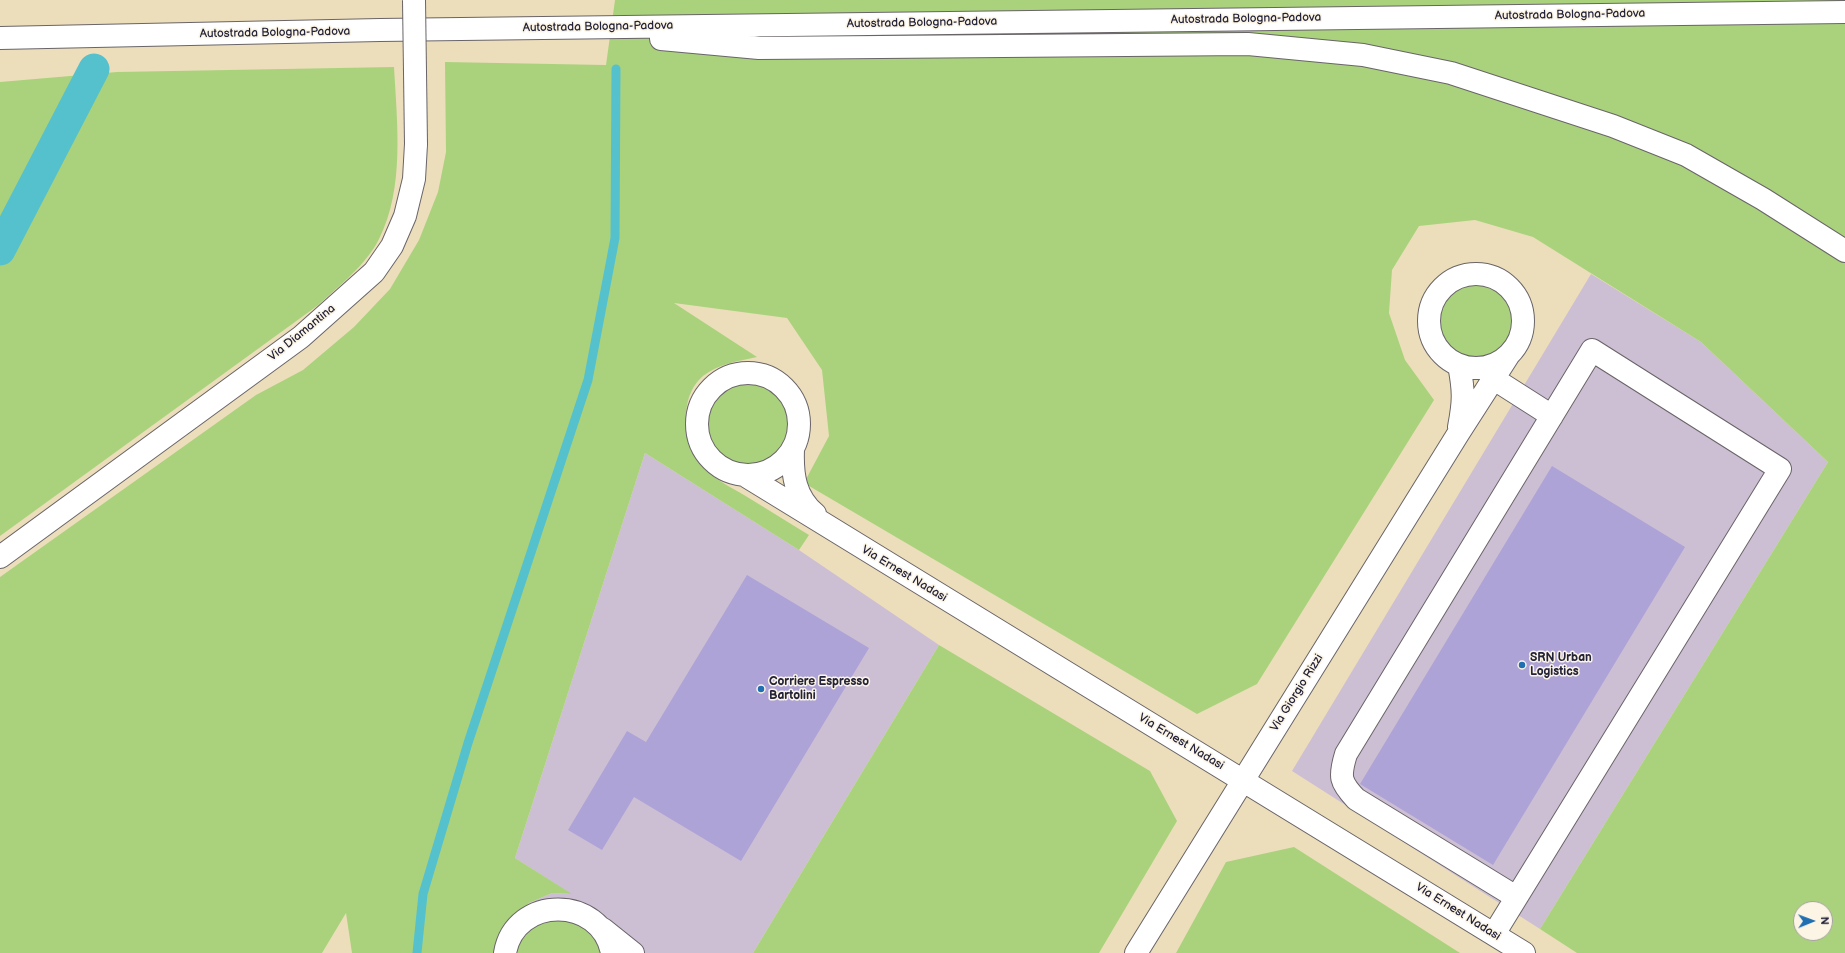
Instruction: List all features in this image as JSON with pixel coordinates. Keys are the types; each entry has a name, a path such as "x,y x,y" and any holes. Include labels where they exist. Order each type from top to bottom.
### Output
{"main road":[{"name":"Via Diamantina","path":"0,557 301,337 374,272 392,246 405,216 414,179 416,144 414,0"},
{"name":"Autostrada Bologna-Padova","path":"0,38 541,28 1845,12"},
{"path":"541,28 759,48 1248,44 1363,55 1451,73 1614,126 1686,155 1763,199 1845,251"},
{"name":"Via Giorgio Rizzi","path":"1136,953 1458,434 1508,356 1518,344 1523,329 1522,314 1518,299 1509,287 1497,278 1482,274 1467,274 1452,280 1441,289 1432,302 1429,317 1430,332 1436,346 1446,358 1459,365 1472,368 1485,368 1498,363 1508,356"},
{"path":"1494,934 1780,469 1592,350 1346,754 1341,769 1344,786 1356,799 1516,897"},
{"name":"Via Giorgio Rizzi","path":"1458,434 1464,401 1459,365"},
{"name":"Via Ernest Nadasi","path":"739,373 755,373 771,378 784,388 794,401 799,417 799,434 793,450 784,461 773,470 760,475 746,476 730,473 715,465 704,452 698,436 696,420 701,403 710,390 723,379 739,373"},
{"path":"1494,379 1552,416"},
{"name":"Via Ernest Nadasi","path":"793,450 793,470 797,490 810,510 837,534"},
{"name":"Via Ernest Nadasi","path":"746,476 837,534 1244,780 1524,953"},
{"path":"505,953 506,945 516,928 530,916 549,909 567,909 586,915 634,953"},
{"path":"600,927 610,944 612,953"}],"shaded area":[{"path":"1591,274 1701,342 1828,462 1540,929 1292,771"},
{"path":"645,453 799,550 939,645 753,953 496,953 511,919 529,903 552,893 571,894 515,858"}],"green space":[{"path":"615,0 1845,0 1845,953 1577,953 1540,929 1828,462 1701,342 1533,237 1475,220 1419,226 1392,270 1389,313 1405,360 1434,400 1257,684 1197,714 804,483 829,436 822,370 787,318 674,303 757,357 715,369 703,376 694,387 689,399 686,413 690,441 696,455 713,476 724,484 809,535 799,550 645,453 515,858 572,894 552,893 529,903 511,919 496,953 352,953 346,913 322,953 0,953 0,577 256,395 303,370 354,327 390,289 419,240 438,192 446,152 445,62 606,65"},
{"path":"394,67 397,110 397,154 393,198 379,239 360,266 317,306 0,536 0,82 117,72"},
{"path":"1470,276 1486,276 1502,283 1513,294 1520,310 1520,326 1517,334 1508,348 1502,353 1486,360 1470,360 1454,353 1443,342 1436,326 1436,310 1443,294 1454,283"},
{"path":"740,382 756,382 765,385 779,394 788,408 791,417 791,433 788,442 779,456 765,465 756,468 740,468 724,461 717,456 712,449 705,433 705,417 712,401 717,394 724,389"},
{"path":"939,645 1150,771 1177,821 1099,953 753,953"},
{"path":"1294,847 1460,953 1176,953 1226,862"},
{"path":"567,918 593,932 603,953 514,953 516,945 536,923"}],"building":[{"name":"SRN Urban Logistics","path":"1552,466 1685,547 1493,865 1360,784"},
{"name":"Corriere Espresso Bartolini","path":"747,575 869,648 741,861 634,797 602,850 568,830 627,731 646,742"}],"waterway":[{"path":"0,250 94,69"},
{"path":"417,953 423,894 468,743 588,380 615,238 616,69"}],"place":[{"name":"SRN Urban Logistics","path":"1522,665"},
{"name":"Corriere Espresso Bartolini","path":"761,689"}]}
